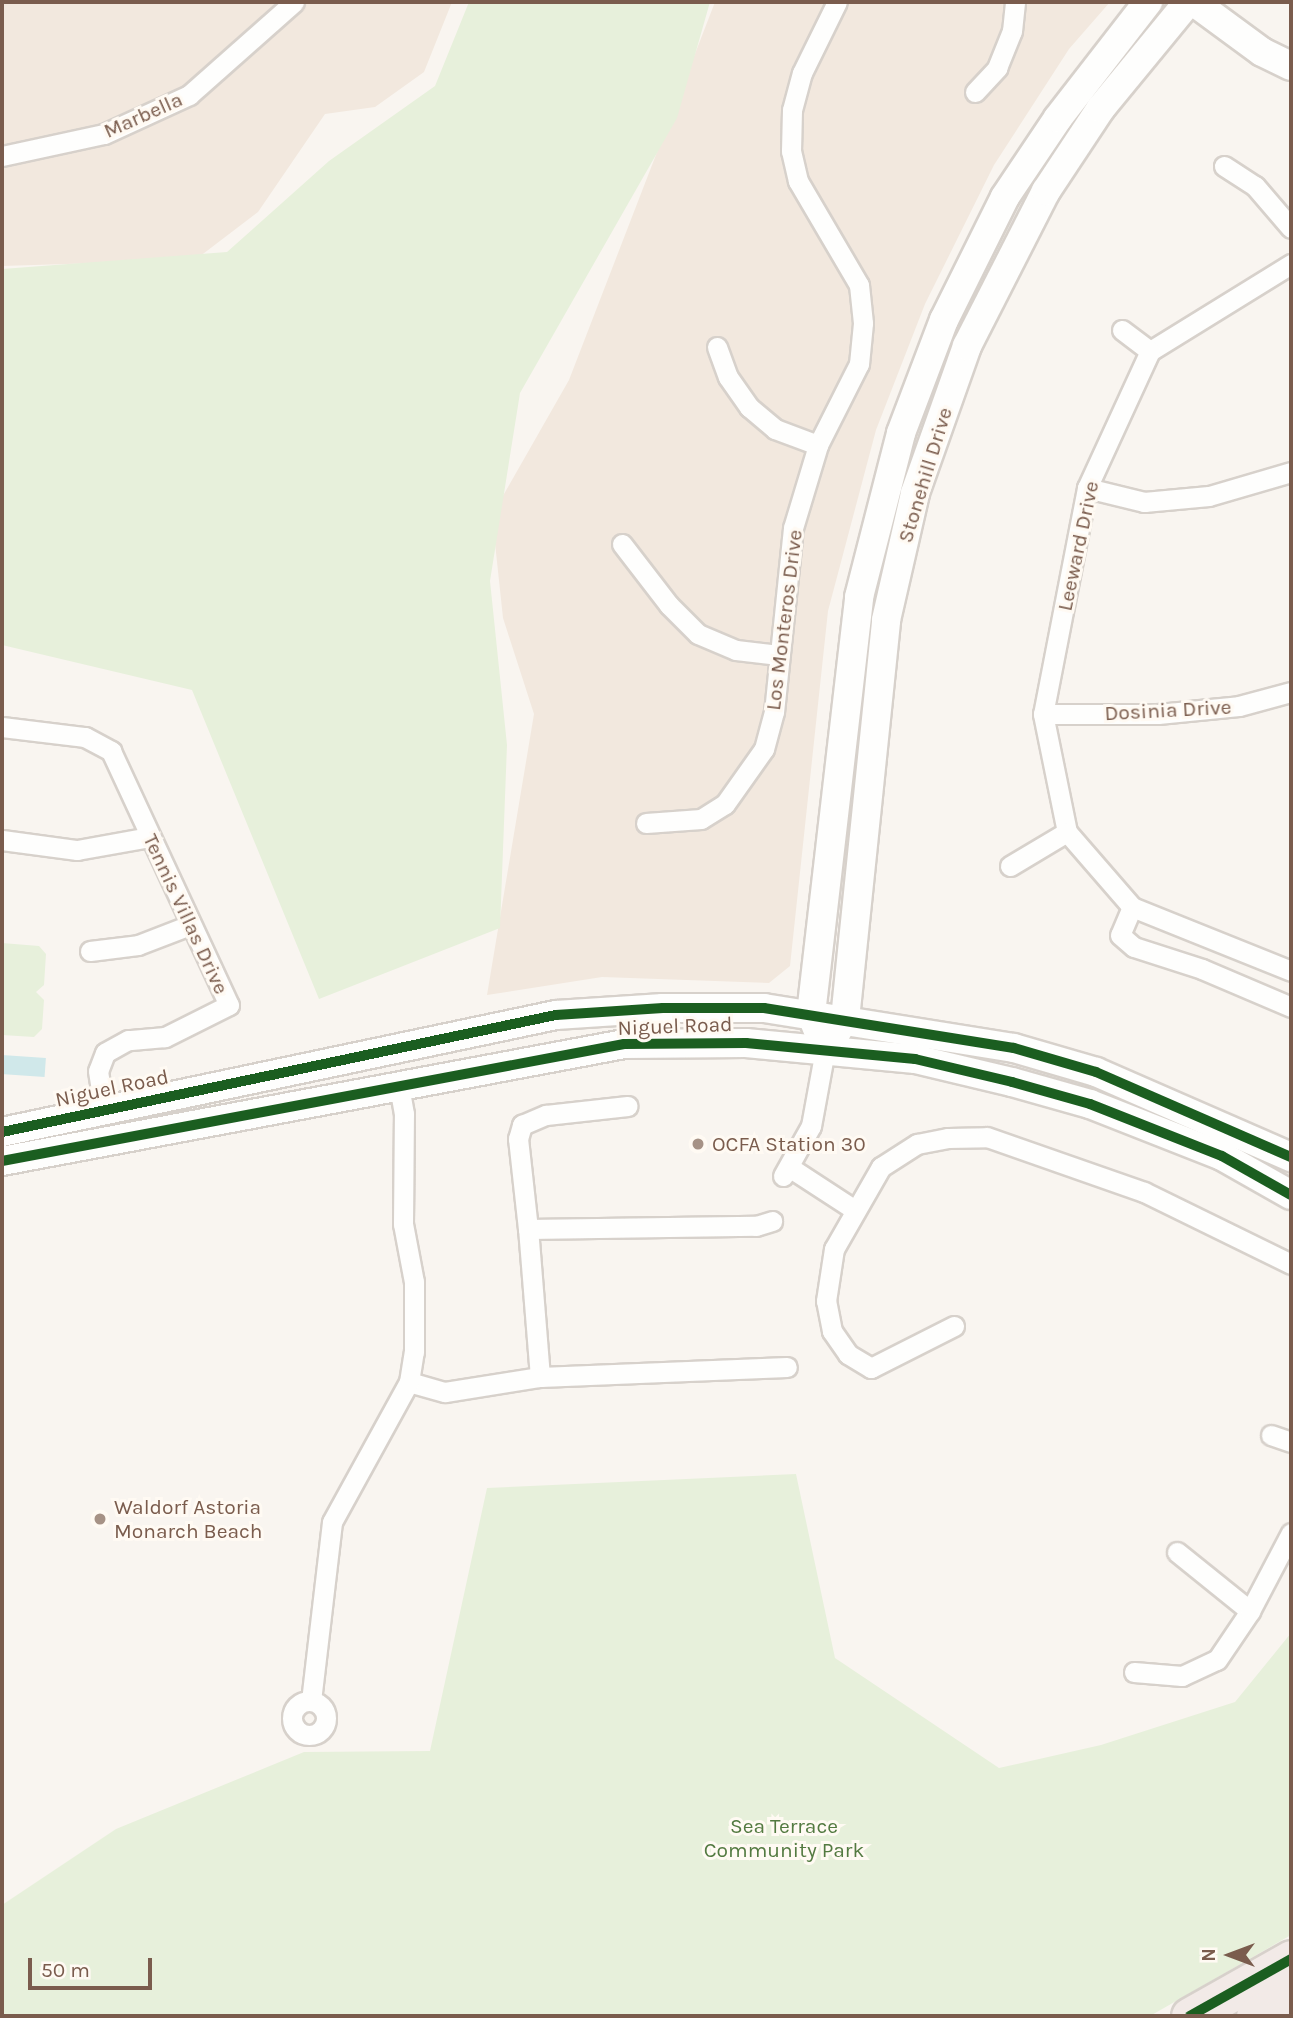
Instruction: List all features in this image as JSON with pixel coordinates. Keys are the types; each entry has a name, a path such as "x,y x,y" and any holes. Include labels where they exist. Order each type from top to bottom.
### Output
{"highway":[{"path":"1190,2016 1291,1959"},
{"path":"1255,2016 1291,1996"}],"main road":[{"name":"Stonehill Drive","path":"825,1050 811,1014 859,597 901,433 944,320 1005,197 1058,118 1148,2"},
{"name":"Stonehill Drive","path":"825,1050 845,1019 886,620 915,493 967,346 1046,191 1101,108 1188,2"},
{"path":"1194,2 1262,52 1288,65"},
{"path":"1219,2 1267,41 1288,65"},
{"name":"Niguel Road","path":"2,1132 556,1015 663,1008 764,1007 1014,1048 1084,1069 1291,1157"},
{"name":"Niguel Road","path":"2,1161 624,1044 746,1043 915,1059 1090,1104 1222,1156 1291,1195"}],"street":[{"name":"Marbella","path":"2,156 104,134 189,94 294,2"},
{"name":"Los Monteros Drive","path":"646,824 701,819 725,804 744,782 764,749 771,724 793,528 818,445 859,365 863,323 859,285 798,181 791,150 792,110 802,73 837,2"},
{"path":"975,92 997,68 1012,31 1015,2"},
{"path":"1224,166 1255,186 1291,228"},
{"path":"1122,330 1150,351 1291,264"},
{"path":"717,347 728,377 749,407 775,429 818,445"},
{"name":"Leeward Drive","path":"1067,832 1043,715 1087,488 1150,351"},
{"path":"1087,488 1144,502 1209,496 1291,472"},
{"path":"622,544 669,605 698,634 736,650 779,655"},
{"name":"Dosinia Drive","path":"1043,715 1158,715 1239,706 1291,692"},
{"name":"Tennis Villas Drive","path":"2,727 85,737 111,751 229,1005 165,1037 128,1040 105,1053 98,1071 104,1109"},
{"path":"1010,866 1067,832 1132,907 1291,971"},
{"path":"2,840 77,850 149,837"},
{"path":"1132,907 1121,935 1134,947 1202,969 1291,1007"},
{"path":"90,951 138,945 190,925"},
{"name":"Stonehill Drive","path":"825,1050 811,1126 786,1172 855,1210"},
{"path":"311,1701 332,1522 410,1382 416,1308 403,1224 404,1114 399,1085"},
{"path":"540,1377 518,1139 522,1125 535,1117 628,1106"},
{"path":"954,1326 871,1368 848,1354 832,1331 826,1301 834,1249 881,1167 917,1144 987,1137 1144,1192 1291,1264"},
{"path":"528,1230 756,1226 772,1221"},
{"path":"410,1382 444,1392 540,1377 787,1367"},
{"path":"1271,1435 1291,1443"},
{"path":"1134,1672 1182,1676 1217,1661 1250,1611 1291,1533"},
{"path":"1177,1552 1250,1611"}],"shaded area":[{"path":"2,2 452,2 424,72 375,107 325,114 258,212 195,260 2,266"},
{"path":"715,2 1110,2 1069,49 994,165 925,304 876,430 828,611 790,966 769,983 602,977 487,995 534,714 503,618 492,515 569,380"}],"green space":[{"path":"469,2 710,2 677,118 520,393 490,581 507,745 500,928 319,999 192,690 2,645 2,269 227,252 329,161 435,86"},
{"path":"2,943 39,946 46,954 44,985 36,992 44,1000 42,1029 34,1037 2,1035"},
{"name":"Sea Terrace Community Park","path":"796,1474 835,1658 999,1768 1101,1745 1235,1702 1291,1633 1291,1935 1150,2016 2,2016 2,1905 116,1829 304,1752 430,1751 487,1488"}],"water":[{"path":"2,1055 46,1058 45,1077 2,1074"}],"cycle path":[{"path":"2,1132 556,1015 663,1008 764,1008 1014,1048 1096,1072 1291,1157"},
{"path":"2,1161 624,1044 746,1043 915,1059 1012,1082 1090,1104 1222,1156 1291,1195"},
{"path":"1190,2016 1291,1959"}],"place":[{"name":"OCFA Station 30","path":"698,1144"},
{"name":"Waldorf Astoria Monarch Beach","path":"100,1519"}]}
